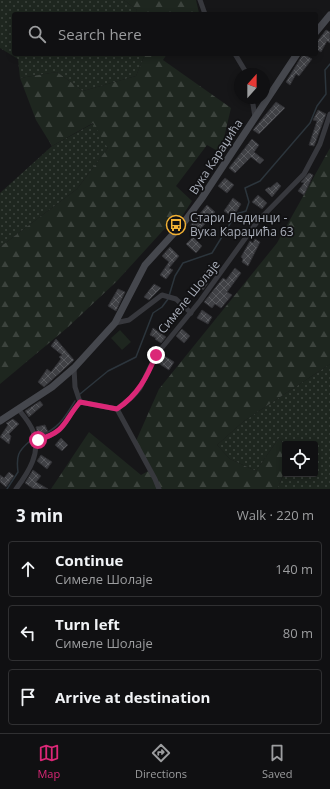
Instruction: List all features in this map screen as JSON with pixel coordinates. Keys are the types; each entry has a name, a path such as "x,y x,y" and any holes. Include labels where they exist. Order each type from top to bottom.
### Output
{"street":[{"path":"200,0 204,12"},
{"path":"318,30 330,15"},
{"path":"237,56 244,68"},
{"name":"Вука Караџића","path":"0,421 43,394 74,368 115,323 145,265 194,210 296,56"},
{"path":"253,104 255,117"},
{"name":"Симеле Шолаје","path":"117,409 132,398 140,388 156,355 191,313 257,222 304,174 320,144 330,114"},
{"path":"115,323 128,320 157,298 169,296 191,313"},
{"path":"74,368 75,387 80,402"},
{"path":"80,402 117,409 159,489"},
{"path":"36,441 50,437 63,428 72,412 80,402"},
{"path":"16,489 31,466 36,441 33,430 19,410"}],"green space":[{"path":"0,0 124,0 137,10 136,12 12,12 12,55 0,48"},
{"path":"124,0 196,0 199,12 136,12 137,10"},
{"path":"13,56 144,56 136,76 83,91 57,72 20,78 18,59"},
{"path":"144,56 166,56 163,60 231,108 222,146 223,154 207,145 176,186 192,201 181,218 168,225 117,281 67,328 0,384 0,247 77,189 108,148 93,123 52,146 36,120 20,78 57,72 83,91 136,76"},
{"path":"94,123 108,148 77,189 0,247 0,193 52,146"},
{"path":"330,148 330,364 244,421 217,445 230,459 256,471 279,438 282,442 282,476 277,489 51,489 89,432 141,475 152,469 136,441 159,389 277,243"},
{"path":"120,330 131,342 122,350 111,338"},
{"path":"330,364 330,489 277,489 283,477 318,477 318,441 282,442 279,438 256,471 230,459 217,445 244,421"}],"building":[{"path":"326,30 330,32 330,43 327,41 321,52 318,50 318,40"},
{"path":"302,56 307,56 312,59 299,76 296,74 290,85 286,82"},
{"path":"276,102 285,108 259,134 253,130"},
{"path":"318,110 326,114 314,146 309,145 317,121 313,120"},
{"path":"252,139 259,145 254,152 264,160 260,164 251,157 235,173 229,168"},
{"path":"309,173 313,175 304,195 298,191 304,183 301,182"},
{"path":"225,178 234,185 227,193 218,186"},
{"path":"277,182 281,186 272,197 265,190"},
{"path":"258,195 267,203 262,209 252,202"},
{"path":"233,198 241,204 233,217 224,211"},
{"path":"207,205 215,212 198,232 190,226"},
{"path":"193,237 202,246 196,253 186,244"},
{"path":"255,239 260,242 248,266 242,262 243,259 241,257 250,241 253,243"},
{"path":"170,247 179,256 169,268 173,270 166,279 160,275 169,262 162,256"},
{"path":"235,268 241,273 227,292 232,295 221,308 215,304 212,308 204,302 223,278 226,280"},
{"path":"206,270 211,275 205,282 208,283 203,290 196,285"},
{"path":"154,284 161,288 149,300 144,297"},
{"path":"118,289 125,292 116,311 108,306"},
{"path":"202,310 212,317 208,324 197,318"},
{"path":"153,328 166,337 161,343 150,335"},
{"path":"182,329 190,336 184,343 176,336"},
{"path":"56,339 74,360 44,387 38,382 47,369 51,372 61,359 59,357 62,355 51,346"},
{"path":"163,355 174,362 169,370 158,363"},
{"path":"40,401 43,405 29,417 25,411"},
{"path":"13,419 19,424 9,434 11,436 9,444 0,437 8,425 6,423"},
{"path":"45,425 48,432 38,435 36,427"},
{"path":"61,438 68,445 62,451 55,445"},
{"path":"41,455 52,462 47,469 37,461"},
{"path":"33,470 41,476 36,482 48,489 34,489 25,483"},
{"path":"9,472 14,476 6,487 0,482 0,475 4,478"}],"waterway":[{"path":"169,296 175,276 183,263 212,253 236,214 246,211 249,202 245,188 260,181 310,123 317,106 326,94 325,70 330,64"},
{"path":"80,394 108,371 136,357 153,313 162,307 168,299"},
{"path":"38,437 56,427 75,401"},
{"path":"7,489 18,472 17,462 20,451 30,441"}],"place":[{"name":"Стари Лединци - Вука Караџића 63","path":"176,225"}],"route":[{"path":"38,440 50,437 63,428 72,412 80,402 117,409 124,404 132,398 140,388 156,355"}]}
